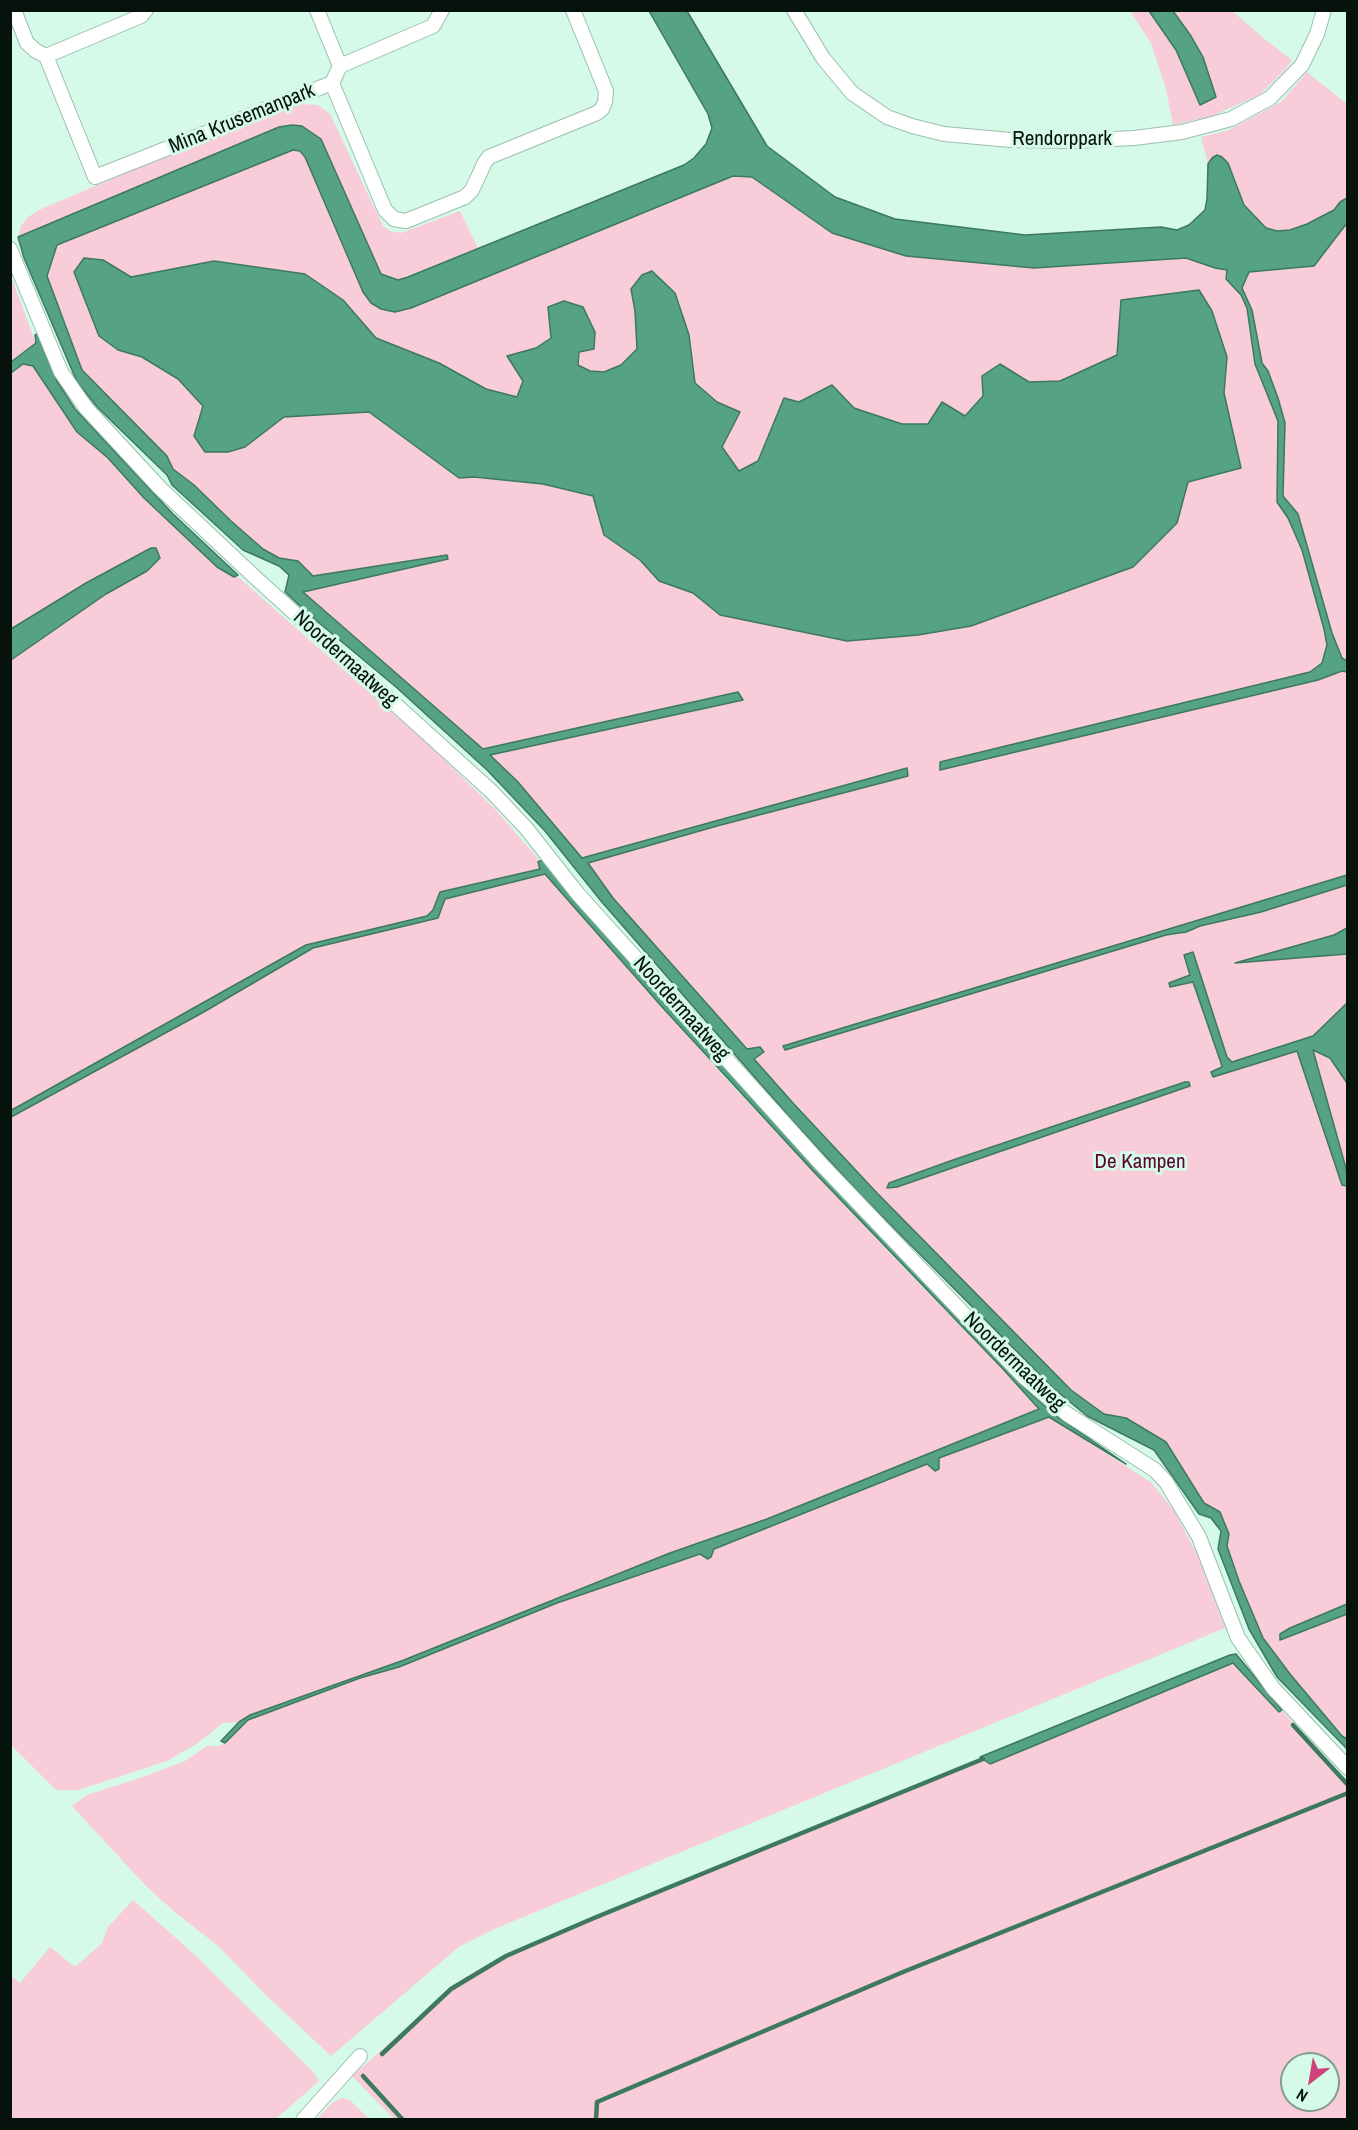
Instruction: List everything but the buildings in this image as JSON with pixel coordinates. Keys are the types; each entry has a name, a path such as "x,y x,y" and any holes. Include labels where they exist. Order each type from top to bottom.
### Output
{"street":[{"name":"Mina Krusemanpark","path":"14,10 27,43 46,56 95,177 332,83 385,210 394,219 406,221 465,196 472,190 484,162 489,157 602,109 606,91 573,10"},
{"path":"46,56 141,16 146,10"},
{"path":"317,10 340,66"},
{"path":"332,83 340,66 433,26 442,10"},
{"name":"Rendorppark","path":"794,10 824,58 852,93 887,117 944,134 1011,140 1074,141 1134,138 1182,132 1231,119 1270,98 1302,65 1317,34 1324,10"},
{"name":"Noordermaatweg","path":"10,249 61,372 86,408 160,488 491,791 526,828 624,945 821,1164 1024,1377 1067,1414 1155,1470 1166,1482 1198,1537 1238,1638 1273,1688 1347,1768"},
{"path":"303,2120 360,2056"}],"green space":[{"path":"1130,11 1149,11 1158,22 1176,50 1200,105 1216,97 1203,57 1173,11 1232,11 1292,60 1259,95 1212,116 1173,125 1166,89 1151,43"},
{"path":"1307,72 1347,104 1347,198 1340,202 1334,210 1307,224 1290,230 1277,231 1266,228 1244,205 1234,175 1212,158 1208,164 1201,137 1229,130 1281,102"},
{"path":"301,104 318,105 330,114 383,226 390,231 401,233 460,211 478,248 398,280 381,274 321,139 302,126 292,125 279,127 18,237 21,226 28,217 39,210 180,150"},
{"name":"De Kampen","path":"293,149 300,151 305,157 363,292 411,308 733,176 752,177 832,233 1034,268 1186,258 1227,270 1226,279 1241,295 1247,308 1255,364 1278,421 1277,501 1288,518 1302,550 1324,629 1327,645 1322,663 1310,672 1060,733 940,770 1318,680 1342,671 1348,672 1347,875 783,1046 785,1050 1166,935 1261,912 1347,885 1347,1739 1290,1674 1262,1637 1239,1581 1219,1512 1204,1503 1150,1443 1047,1381 1010,1347 963,1297 877,1193 754,1059 763,1052 760,1048 747,1049 613,898 587,863 908,776 907,769 582,858 518,782 489,755 742,700 738,692 483,750 303,592 447,559 447,555 313,577 298,561 279,558 263,549 194,485 173,469 167,456 82,370 47,276 57,245","holes":["85,258 103,260 131,277 343,300 376,338 439,363 486,389 517,397 523,381 507,356 536,348 551,338 548,308 583,307 594,333 579,352 578,365 590,371 605,372 621,365 637,349 631,289 652,272 675,293 689,335 695,383 717,402 739,412 722,447 739,471 758,462 784,398 799,402 831,385 854,408 902,424 928,424 965,416 983,396 1029,382 1060,381 1117,355 1121,300 1199,290 1212,311 1227,357 1224,393 1241,468 1188,482 1177,523 1133,567 918,635 847,641 720,615 693,593 659,581 640,560 604,535 593,496 543,484 474,477 459,478 369,412 284,417 245,447 194,436 203,406 178,380 142,357 118,350 99,336 81,263"]},
{"path":"1347,223 1347,661 1342,659 1332,633 1298,514 1283,496 1285,423 1268,371 1262,363 1252,310 1242,288 1249,272 1314,266"},
{"path":"10,274 36,343 11,362 10,362"},
{"path":"23,364 33,366 77,432 108,458 164,517 217,567 234,577 237,576 431,747 495,809 540,861 538,862 541,869 440,892 433,910 427,916 306,945 11,1111 11,660 106,594 147,571 134,556 11,629 10,373"},
{"path":"545,874 728,1081 1003,1369 1039,1410 767,1519 670,1553 404,1660 278,1704 239,1722 223,1723 198,1743 167,1761 78,1790 56,1790 11,1745 10,1117 202,1013 313,948 437,918 444,899"},
{"path":"1050,1417 1152,1483 1174,1511 1197,1554 1225,1628 499,1927 460,1946 331,2056 217,1945 146,1886 72,1806 87,1795 185,1761 207,1746 219,1746 248,1720 360,1678 399,1667 557,1603 700,1554 711,1557 713,1549 927,1464 935,1471 939,1469 939,1458"},
{"path":"1233,1663 1279,1712 1282,1710 1347,1787 1347,2119 395,2120 352,2076 461,1980 483,1967 596,1917 983,1759 991,1764"},
{"path":"133,1900 194,1954 313,2072 319,2081 276,2119 11,2119 11,1976 20,1983 50,1947 75,1967 102,1943 108,1927"},
{"path":"343,2098 351,2101 369,2119 316,2120 333,2102"}],"shaded area":[{"path":"649,11 687,11 767,146 835,197 895,219 1025,235 1161,227 1177,230 1189,225 1205,210 1208,164 1217,155 1228,163 1244,205 1266,228 1277,231 1290,230 1307,224 1334,210 1340,202 1347,198 1347,223 1314,266 1249,272 1242,288 1252,310 1262,363 1268,371 1285,423 1283,496 1298,514 1332,633 1342,658 1347,661 1347,672 1342,671 1318,680 940,770 940,762 1310,672 1322,663 1327,645 1302,550 1288,518 1277,502 1278,421 1255,364 1247,308 1241,295 1226,279 1227,270 1186,258 1034,268 906,256 832,233 752,177 733,176 411,308 395,312 381,309 371,303 363,292 305,157 300,151 293,150 57,245 47,276 82,370 167,456 173,469 194,485 231,521 263,549 279,558 298,561 313,576 447,555 448,559 303,592 483,749 738,692 743,700 490,755 518,782 582,858 907,768 908,776 717,826 588,863 613,898 747,1049 760,1047 764,1052 754,1059 793,1103 877,1193 1071,1390 1104,1414 1126,1418 1166,1442 1204,1503 1220,1512 1229,1534 1227,1546 1263,1638 1290,1674 1347,1739 1347,1749 1277,1677 1249,1629 1218,1549 1221,1531 1211,1518 1199,1514 1154,1450 1087,1416 1053,1388 863,1197 793,1121 601,901 545,831 487,770 396,687 285,592 289,575 279,566 243,550 172,485 167,475 98,408 77,382 24,258 18,237 279,127 292,125 302,126 321,139 381,274 398,280 408,277 684,165 694,158 706,144 712,128 708,114"},
{"path":"1149,11 1173,11 1203,57 1216,97 1200,105 1176,50"},
{"path":"84,258 103,260 131,277 214,261 305,274 343,300 376,338 439,363 486,389 517,397 523,381 507,356 536,348 551,338 548,307 564,301 583,307 595,332 594,349 579,352 578,365 590,371 604,372 621,365 637,349 631,289 642,275 652,271 675,293 689,335 695,383 717,402 740,412 722,447 739,471 758,461 784,398 799,402 832,385 854,408 902,424 928,424 942,402 965,416 983,396 982,376 1000,364 1029,382 1060,381 1117,355 1121,300 1199,290 1212,311 1227,357 1224,393 1241,468 1188,482 1177,523 1133,567 971,626 918,635 847,641 720,615 693,593 659,581 640,560 604,535 593,496 543,484 474,477 459,478 369,412 284,417 245,447 228,452 205,452 194,436 203,406 178,379 142,357 118,350 99,336 74,272"},
{"path":"37,334 57,381 75,409 173,514 238,575 234,577 217,567 144,498 108,458 77,432 33,366 23,364 11,373 11,362 36,343 35,335"},
{"path":"151,548 156,548 160,558 147,571 106,594 11,660 11,629 86,583"},
{"path":"542,860 671,1008 1028,1391 1055,1415 1126,1464 1049,1417 939,1458 939,1469 935,1471 927,1464 714,1549 708,1559 700,1554 557,1603 399,1667 360,1678 248,1720 225,1743 221,1741 239,1722 250,1715 404,1660 670,1553 767,1519 1039,1409 813,1171 663,1008 545,874 445,899 438,918 313,948 202,1013 11,1117 10,1111 306,945 427,916 433,910 440,892 540,869 538,862"},
{"path":"1347,875 1347,885 1261,912 1166,935 785,1050 783,1046"},
{"path":"1347,928 1347,954 1235,963 1334,935"},
{"path":"1193,952 1227,1057 1232,1062 1313,1036 1347,1003 1347,1083 1330,1058 1313,1050 1347,1172 1347,1186 1342,1185 1297,1051 1213,1077 1211,1072 1222,1067 1193,982 1170,987 1169,983 1190,975 1184,955"},
{"path":"1189,1082 1190,1086 897,1187 887,1188 889,1183 953,1160"},
{"path":"1347,1604 1347,1614 1280,1640 1280,1634 1290,1628"},
{"path":"1236,1654 1282,1710 1279,1712 1233,1663 990,1764 980,1757 1230,1655"}],"waterway":[{"path":"1293,1725 1348,1785"},
{"path":"382,2054 451,1989 506,1956 983,1759"},
{"path":"596,2120 597,2102 903,1972 1348,1793"},
{"path":"363,2076 403,2120"}]}
